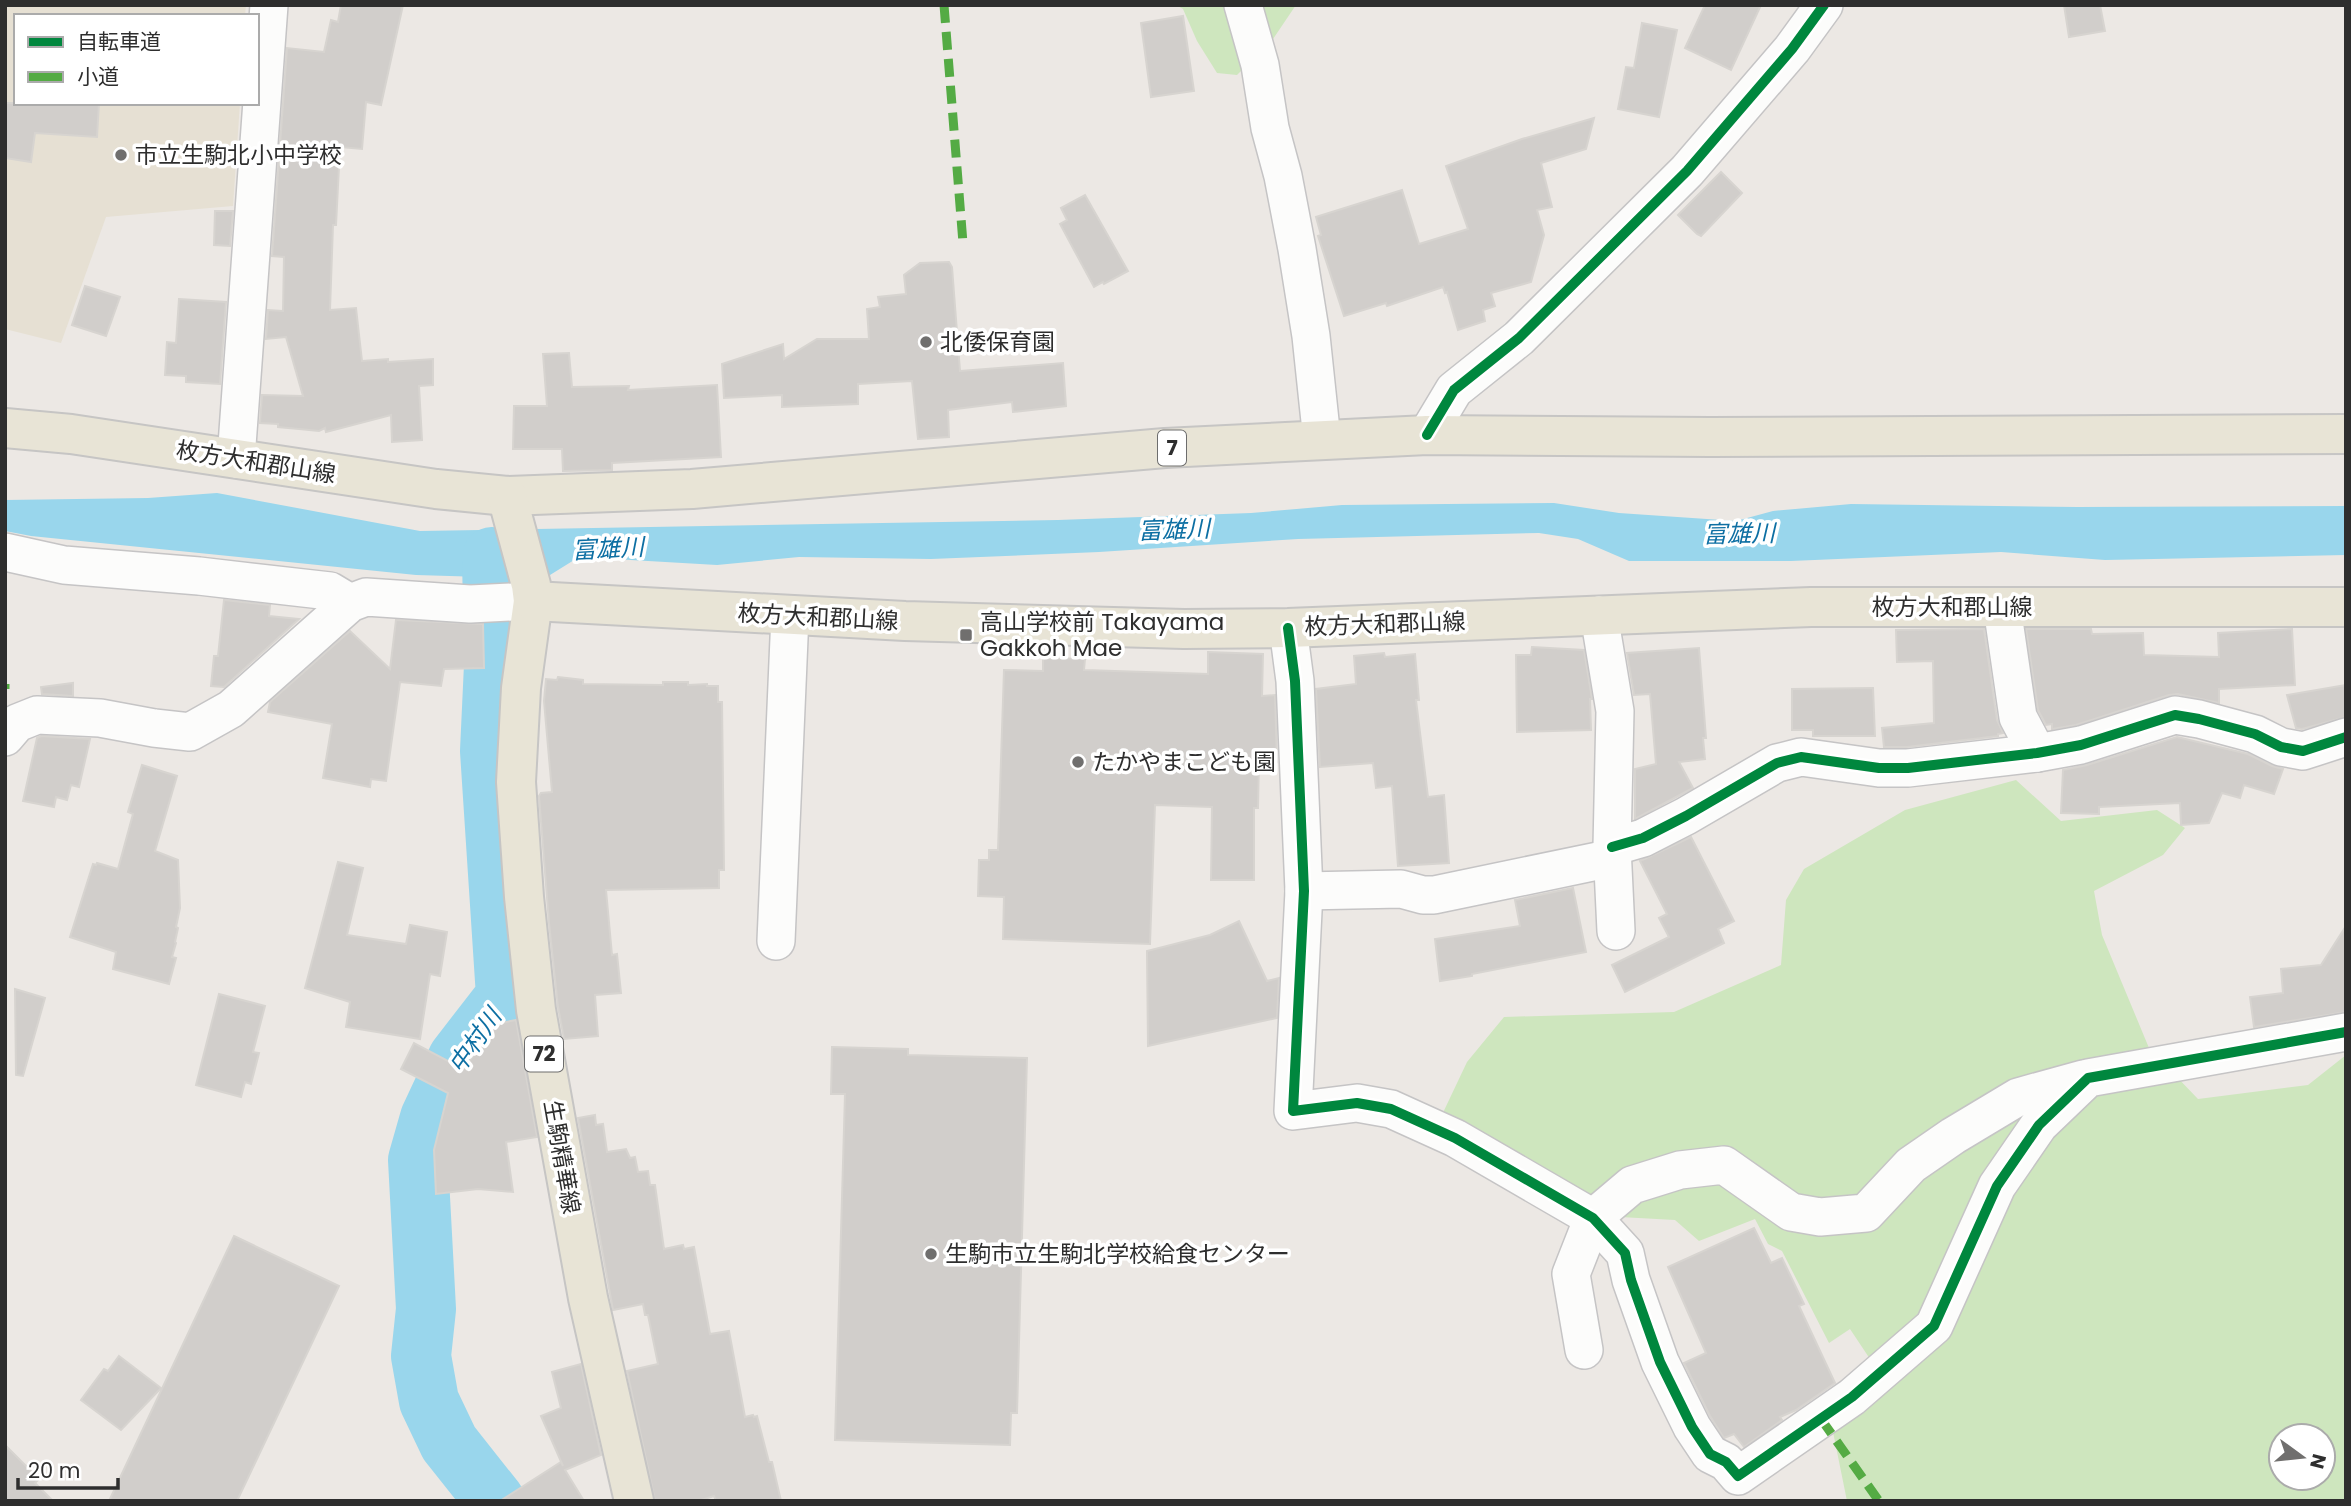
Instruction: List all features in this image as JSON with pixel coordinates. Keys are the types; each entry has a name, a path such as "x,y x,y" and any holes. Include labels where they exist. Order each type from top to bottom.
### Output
{"main road":[{"name":"枚方大和郡山線","path":"5,428 71,434 436,489 511,507 1165,448 1427,435 1710,437 2346,433"},
{"path":"511,507 532,593"},
{"name":"枚方大和郡山線","path":"532,593 790,615 1184,629 1288,628 1811,607 2346,607"},
{"name":"生駒精華線","path":"532,593 520,688 516,782 536,1010 586,1284 634,1501"}],"street":[{"path":"236,459 269,5"},
{"path":"1243,5 1259,65 1297,249 1311,336 1322,440"},
{"path":"1427,435 1454,390 1518,338 1687,171 1792,49 1824,5"},
{"path":"5,552 64,565 199,576 331,591 350,603"},
{"path":"5,737 17,723 37,715 100,718 190,732 231,709 350,603 366,597 470,604 532,593"},
{"path":"2002,607 2018,717 2037,753"},
{"path":"776,941 790,615"},
{"path":"1599,615 1615,711 1612,852 1616,930"},
{"path":"1288,628 1295,681 1304,891 1293,1111 1357,1103 1391,1109 1455,1138 1593,1218 1625,1253 1631,1280 1661,1362 1692,1427 1710,1454 1726,1462 1738,1476 1852,1397 1934,1326 1997,1186 2039,1125 2088,1078"},
{"path":"1304,891 1401,889 1434,895 1612,852 1686,816 1777,763 1801,757 1879,768 1908,768 2037,753 2081,745 2175,715 2255,734 2281,747 2302,751 2346,737"},
{"path":"1584,1350 1571,1274 1593,1218 1632,1185 1680,1170 1724,1165 1791,1212 1820,1217 1866,1213 1911,1165 2018,1097 2088,1078 2346,1032"}],"shaded area":[{"name":"市立生駒北小中学校","path":"5,5 246,5 245,14 14,14 14,105 240,105 233,206 106,217 61,343 5,329"}],"green space":[{"path":"1176,5 1296,5 1273,39 1237,75 1217,73 1197,41 1183,9"},
{"path":"2016,780 2061,821 2157,810 2185,828 2163,855 2094,891 2102,935 2149,1048 2198,1099 2308,1085 2346,1055 2346,1501 1847,1501 1832,1427 1872,1362 1850,1329 1829,1343 1782,1251 1768,1244 1755,1219 1699,1241 1675,1220 1620,1217 1440,1119 1467,1062 1504,1017 1674,1012 1781,965 1786,900 1804,869 1905,810"}],"water":[{"name":"富雄川","path":"217,493 420,531 1058,520 1251,513 1342,505 1554,503 1619,513 1736,521 1773,511 1851,504 2346,506 2346,555 2105,560 2001,552 1791,561 1629,561 1578,539 1539,533 1298,539 1099,552 931,559 799,557 717,565 579,557 550,575 512,581 483,577 416,575 31,536 5,531 5,500 148,498"}],"building":[{"path":"341,5 403,5 381,105 366,102 362,149 340,147 336,225 333,225 330,310 356,308 362,361 433,359 433,385 419,386 422,440 392,442 391,415 326,432 325,428 319,431 260,423 262,395 303,396 286,337 266,339 268,310 283,311 284,257 272,256 287,48 324,52 331,20 338,22"},
{"path":"1705,5 1761,5 1731,70 1685,48"},
{"path":"2064,5 2100,5 2105,31 2069,37"},
{"path":"1183,16 1194,91 1151,97 1141,23"},
{"path":"1642,23 1677,30 1659,117 1618,109 1626,67 1634,68"},
{"path":"5,103 99,105 97,137 35,133 31,162 5,158"},
{"path":"1594,118 1586,149 1541,163 1552,207 1537,210 1544,235 1531,282 1491,293 1495,306 1483,310 1485,321 1458,330 1447,292 1445,293 1443,287 1387,306 1386,303 1344,316 1318,236 1321,235 1316,217 1402,190 1419,244 1468,229 1446,166 1522,139"},
{"path":"1721,172 1742,193 1701,236 1678,215"},
{"path":"1085,195 1128,271 1094,287 1060,224 1067,220 1061,208"},
{"path":"215,211 233,211 230,246 214,245"},
{"path":"949,262 952,267 960,371 1063,363 1066,406 1013,412 1012,402 948,410 949,437 918,439 912,381 858,384 858,404 782,407 782,395 724,398 722,364 783,344 784,359 817,339 869,339 867,309 880,307 878,297 906,294 904,275 920,263"},
{"path":"85,286 120,297 106,336 72,325"},
{"path":"179,299 226,302 220,384 186,382 186,376 165,375 167,342 176,343"},
{"path":"569,353 572,387 629,386 628,390 717,385 721,457 612,463 612,470 563,471 562,449 513,449 514,406 547,406 543,354"},
{"path":"224,600 270,605 269,616 299,619 224,687 211,686 214,656 218,656"},
{"path":"396,620 483,624 484,668 444,669 441,686 400,682 386,781 371,779 370,787 323,778 332,724 268,712 270,702 350,631 390,669"},
{"path":"1984,629 1997,720 2003,733 1998,736 1907,747 1884,747 1882,728 1934,723 1933,661 1897,662 1896,630"},
{"path":"2026,629 2091,629 2092,634 2143,633 2144,655 2219,657 2218,633 2292,629 2295,685 2219,689 2219,703 2178,694 2169,695 2076,725 2052,729 2052,724 2046,725 2038,710"},
{"path":"1532,647 1584,650 1592,699 1591,730 1517,732 1516,655 1531,655"},
{"path":"1699,648 1706,738 1703,738 1705,759 1679,762 1693,788 1635,819 1635,769 1656,764 1650,694 1634,695 1627,653"},
{"name":"たかやまこども園","path":"1208,652 1263,654 1262,696 1275,695 1277,762 1259,759 1258,808 1254,808 1254,880 1211,880 1212,807 1155,805 1150,944 1003,939 1004,897 978,896 979,860 989,860 989,850 998,850 1004,670 1043,671 1043,658 1085,659 1084,670 1208,674"},
{"path":"1384,653 1385,657 1415,654 1419,700 1416,700 1428,797 1444,795 1449,863 1398,866 1392,786 1376,788 1373,763 1320,767 1316,689 1356,684 1354,656"},
{"path":"558,677 583,680 583,684 707,684 718,686 718,702 722,702 724,870 719,870 719,888 606,890 612,955 617,954 621,993 595,995 598,1036 564,1039 549,923 539,796 541,793 552,792 544,701 546,679 557,680"},
{"path":"73,683 73,696 42,694 41,687"},
{"path":"2346,685 2346,717 2302,729 2296,728 2287,695"},
{"path":"1873,688 1875,736 1813,736 1813,730 1792,730 1792,689"},
{"path":"2177,737 2248,754 2283,769 2274,794 2244,785 2240,798 2222,793 2209,823 2181,825 2180,803 2099,807 2099,814 2061,813 2063,770"},
{"path":"37,738 90,739 79,787 71,785 67,800 56,797 54,807 23,801"},
{"path":"142,765 177,776 155,851 178,860 180,908 172,957 176,958 169,984 113,969 116,952 70,937 93,864 118,869 133,814 128,812"},
{"path":"1691,837 1734,921 1718,929 1724,943 1625,992 1612,965 1669,937 1659,918 1667,914 1640,861"},
{"path":"338,862 363,868 347,935 406,944 410,925 447,932 440,976 430,974 420,1039 346,1027 350,1002 305,988"},
{"path":"1573,888 1586,952 1440,981 1435,939 1520,926 1515,900"},
{"path":"1239,921 1267,981 1279,978 1277,1018 1148,1046 1147,951 1210,935"},
{"path":"2346,926 2346,1012 2254,1027 2250,997 2283,993 2281,969 2321,965"},
{"path":"15,989 45,998 23,1076 16,1075"},
{"path":"219,994 265,1006 253,1052 259,1053 251,1084 245,1082 241,1097 196,1085"},
{"path":"516,1020 537,1137 506,1142 513,1192 478,1189 436,1194 434,1150 448,1093 401,1069 414,1043 463,1069 480,1047 474,1048 471,1029"},
{"name":"生駒市立生駒北学校給食センター","path":"832,1047 908,1049 908,1055 1027,1058 1017,1413 1011,1413 1010,1445 835,1440 845,1094 831,1094"},
{"path":"595,1115 596,1125 603,1124 607,1152 626,1149 630,1158 635,1157 638,1172 648,1171 650,1185 655,1185 664,1249 683,1245 684,1249 694,1247 710,1334 729,1331 745,1417 757,1416 781,1501 716,1501 714,1496 698,1501 655,1501 627,1371 658,1364 648,1315 645,1315 643,1304 613,1310 578,1118"},
{"path":"1754,1228 1771,1263 1782,1258 1804,1304 1799,1306 1835,1383 1796,1410 1780,1417 1782,1420 1744,1447 1734,1434 1724,1438 1684,1363 1706,1353 1668,1267"},
{"path":"234,1236 339,1286 237,1501 109,1501"},
{"path":"119,1356 161,1388 121,1430 81,1400 104,1369 108,1371"},
{"path":"581,1364 601,1455 565,1470 584,1501 500,1501 561,1462 563,1466 541,1416 561,1408 552,1372"},
{"path":"5,1445 39,1479 35,1483 53,1501 5,1501"}],"waterway":[{"name":"中村川","path":"492,557 494,665 490,751 506,996 458,1058 430,1118 418,1160 426,1309 421,1356 429,1401 449,1443 495,1501"}],"marked path":[{"path":"944,5 963,243"},
{"path":"5,684 5,689"},
{"path":"1821,1419 1879,1501"}],"cycle path":[{"path":"1427,435 1454,390 1519,338 1687,171 1792,49 1824,5"},
{"path":"1288,628 1295,681 1304,891 1293,1111 1357,1103 1391,1109 1455,1138 1593,1218 1625,1253 1631,1280 1660,1362 1692,1427 1710,1454 1726,1462 1738,1476 1852,1397 1934,1326 1997,1186 2039,1125 2088,1078 2346,1032"},
{"path":"1612,847 1643,838 1777,763 1801,757 1879,768 1908,768 2037,753 2081,745 2175,715 2255,734 2281,747 2303,751 2346,737"}],"place":[{"name":"市立生駒北小中学校","path":"121,155"},
{"name":"北倭保育園","path":"926,342"},
{"name":"高山学校前 Takayama Gakkoh Mae","path":"966,635"},
{"name":"たかやまこども園","path":"1078,762"},
{"name":"生駒市立生駒北学校給食センター","path":"931,1254"}]}
